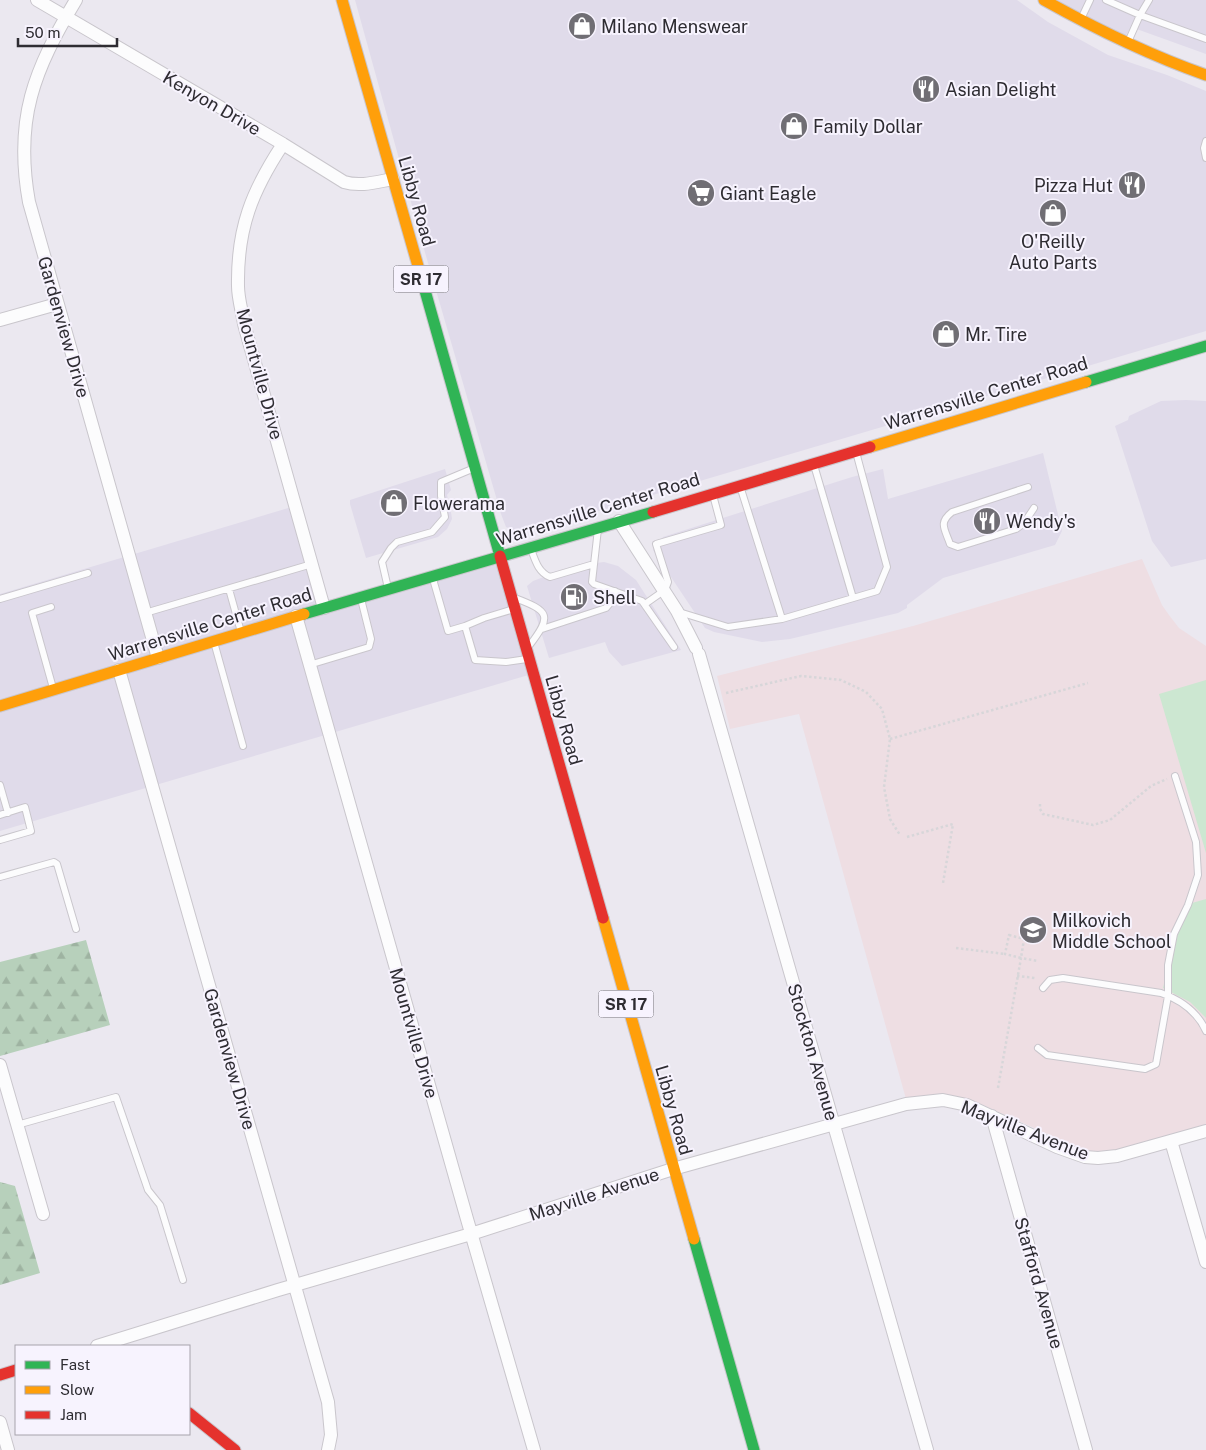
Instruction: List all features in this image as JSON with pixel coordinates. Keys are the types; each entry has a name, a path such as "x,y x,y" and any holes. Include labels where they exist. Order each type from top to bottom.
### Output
{"main road":[{"name":"Libby Road","path":"342,0 510,597 754,1450"},
{"path":"1044,0 1128,43 1206,75"},
{"name":"Warrensville Center Road","path":"0,706 296,616 499,558 1206,346"},
{"path":"0,1375 15,1370"},
{"path":"190,1414 235,1450"}],"street":[{"name":"Kenyon Drive","path":"37,0 283,144 344,182 354,185 393,178"},
{"name":"Gardenview Drive","path":"76,0 44,56 34,82 28,107 23,153 25,180 29,202 57,304 158,658"},
{"name":"Mountville Drive","path":"283,144 264,175 250,205 240,241 238,287 244,324 324,608"},
{"path":"0,320 57,304"},
{"name":"Stockton Avenue","path":"619,521 678,611 698,651 927,1450"},
{"name":"Mountville Drive","path":"296,616 534,1450"},
{"name":"Gardenview Drive","path":"119,670 328,1402 331,1435 328,1450"},
{"path":"0,1065 42,1214"},
{"name":"Mayville Avenue","path":"100,1345 295,1285 471,1234 673,1169 906,1104 943,1100 967,1105 1057,1147 1098,1158 1117,1156 1206,1131"},
{"name":"Stafford Avenue","path":"992,1116 1086,1450"},
{"path":"1171,1141 1206,1262"},
{"path":"0,1422 8,1450"}],"lane":[{"path":"1080,20 1090,0"},
{"path":"1106,0 1140,15 1206,39"},
{"path":"1128,43 1140,15 1150,0"},
{"path":"1206,141 1204,148 1206,158"},
{"path":"678,611 728,626 782,618 877,591 887,567 855,450"},
{"path":"813,463 853,598"},
{"path":"389,589 382,562 386,554 397,542 432,532 445,517 441,496 441,482 474,468"},
{"path":"740,485 782,618"},
{"path":"1028,487 952,512 945,518 943,524 950,544 958,547 1016,529 1024,523 1034,508"},
{"path":"645,604 665,590 668,582 656,544 721,525 712,493"},
{"path":"598,527 592,582 638,598 645,604 674,647"},
{"path":"531,548 539,569 550,577 594,564"},
{"path":"145,613 312,564"},
{"path":"0,599 88,572"},
{"path":"432,577 448,631 514,609"},
{"path":"229,589 242,633"},
{"path":"542,629 606,608 611,602 615,591"},
{"path":"465,626 475,660 506,662 527,655 542,629 544,615 536,606 510,597"},
{"path":"310,665 369,647 372,639 360,598"},
{"path":"51,607 32,613 53,690"},
{"path":"214,641 243,746"},
{"path":"1038,1048 1048,1055 1145,1069 1156,1064 1168,996 1168,965 1174,934 1188,905 1198,875 1196,842 1175,776"},
{"path":"0,786 8,813"},
{"path":"0,815 24,807 32,831 0,840"},
{"path":"0,876 54,862 57,864 76,929"},
{"path":"1042,988 1050,980 1062,978 1168,996 1175,998 1192,1010 1206,1031"},
{"path":"17,1125 116,1097 148,1190 160,1205 183,1280"}],"path":[{"path":"726,694 801,676 841,680 866,692 882,709 890,739 884,787 890,819 900,835"},
{"path":"890,739 1088,683"},
{"path":"1040,804 1040,809 1044,814 1093,825 1110,820 1151,786 1175,776"},
{"path":"907,837 953,824 944,882"},
{"path":"998,1088 1024,939 1008,935 1005,954"},
{"path":"956,948 1005,954 1038,962"},
{"path":"1017,976 1035,978"}],"shaded area":[{"path":"355,0 1017,0 1048,22 1108,55 1167,75 1206,91 1206,331 592,513 520,532 506,527 424,249"},
{"path":"1044,0 1206,0 1206,54 1131,27 1123,41"},
{"path":"1161,401 1206,401 1206,559 1171,567 1152,541 1115,426 1128,420 1129,416"},
{"path":"1043,453 1062,531 1055,545 943,578 907,605 907,608 898,613 790,639 762,642 714,632 705,628 653,550 663,537 852,477 883,469 888,499"},
{"path":"445,469 451,490 447,495 452,519 447,529 438,537 366,558 350,500"},
{"path":"295,506 325,608 499,558 532,674 0,831 0,594"},
{"name":"Milkovich Middle School","path":"1142,559 1162,605 1169,615 1179,628 1206,646 1206,1126 1118,1151 1102,1153 1083,1150 983,1105 956,1099 906,1099 799,714 730,729 717,676 913,626"},
{"path":"604,562 618,566 636,580 681,650 622,666 609,652 605,642 549,658 527,586 533,581 557,572 580,565"}],"green space":[{"path":"1206,680 1206,853 1159,694"},
{"path":"1206,899 1206,1018 1190,1002 1163,988 1173,945 1192,903"},
{"path":"86,940 110,1025 0,1056 0,962"},
{"path":"0,1182 15,1186 40,1273 0,1285"}],"traffic: fast":[{"path":"424,287 500,556"},
{"path":"1086,382 1206,346"},
{"path":"304,614 653,512"},
{"path":"694,1239 754,1450"}],"traffic: slow":[{"path":"342,0 424,287"},
{"path":"1044,0 1123,41 1206,75"},
{"path":"870,447 1086,382"},
{"path":"0,706 304,614"},
{"path":"603,918 694,1239"}],"traffic: jam":[{"path":"653,512 870,447"},
{"path":"500,556 603,918"},
{"path":"0,1375 15,1370"},
{"path":"190,1414 235,1450"}],"place":[{"name":"Milano Menswear","path":"582,26"},
{"name":"Asian Delight","path":"926,89"},
{"name":"Family Dollar","path":"794,126"},
{"name":"Pizza Hut","path":"1132,185"},
{"name":"Giant Eagle","path":"701,193"},
{"name":"O'Reilly Auto Parts","path":"1053,213"},
{"name":"Mr. Tire","path":"946,334"},
{"name":"Flowerama","path":"394,503"},
{"name":"Wendy's","path":"987,521"},
{"name":"Shell","path":"574,597"},
{"name":"Milkovich Middle School","path":"1033,930"}]}
